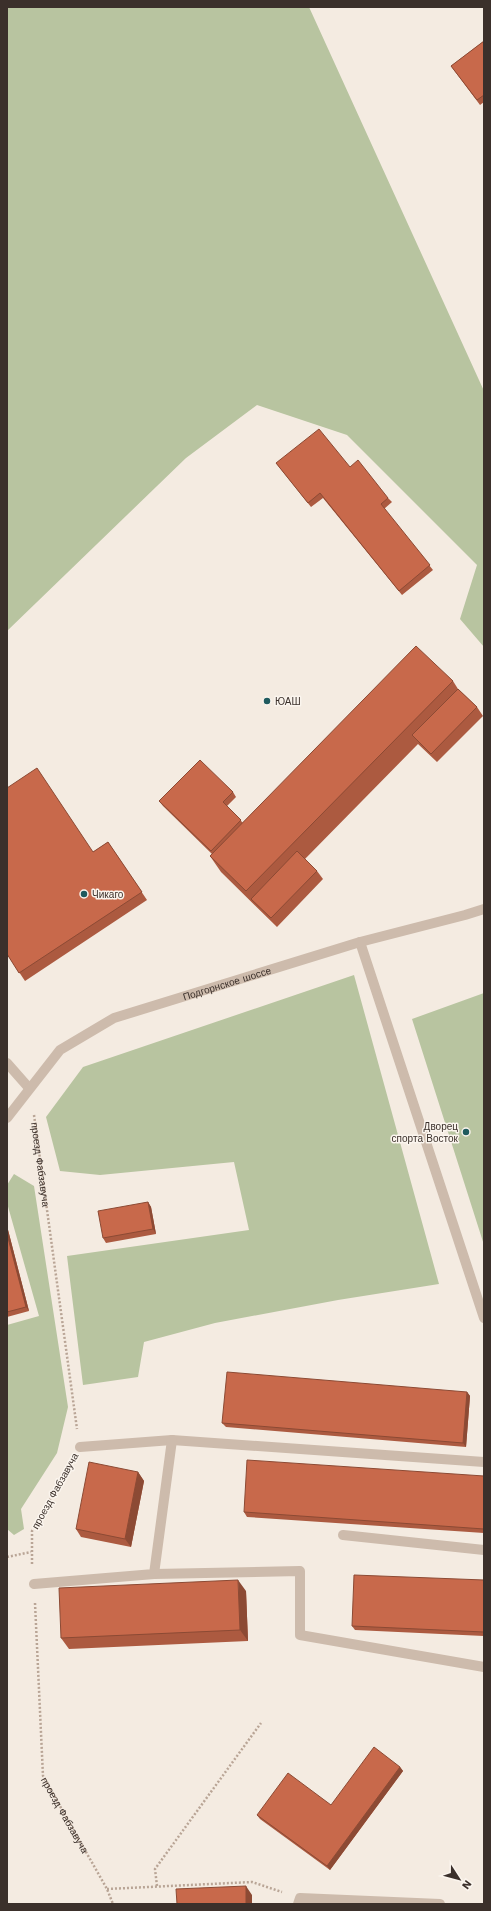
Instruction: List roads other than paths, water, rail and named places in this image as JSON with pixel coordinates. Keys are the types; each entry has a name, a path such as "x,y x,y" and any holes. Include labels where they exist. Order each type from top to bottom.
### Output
{"street":[{"name":"Подгорнское шоссе","path":"7,1118 60,1050 114,1018 360,942 484,909"},
{"path":"360,942 484,1318"},
{"path":"7,1063 29,1088"},
{"path":"80,1447 172,1440 484,1462"},
{"path":"154,1574 172,1440"},
{"path":"343,1535 484,1550"},
{"path":"34,1584 154,1574 300,1571 300,1635 484,1667"},
{"path":"299,1901 440,1904"}],"place":[{"name":"ЮАШ","path":"267,701"},
{"name":"Чикаго","path":"84,894"},
{"name":"Дворец спорта Восток","path":"466,1132"}]}
